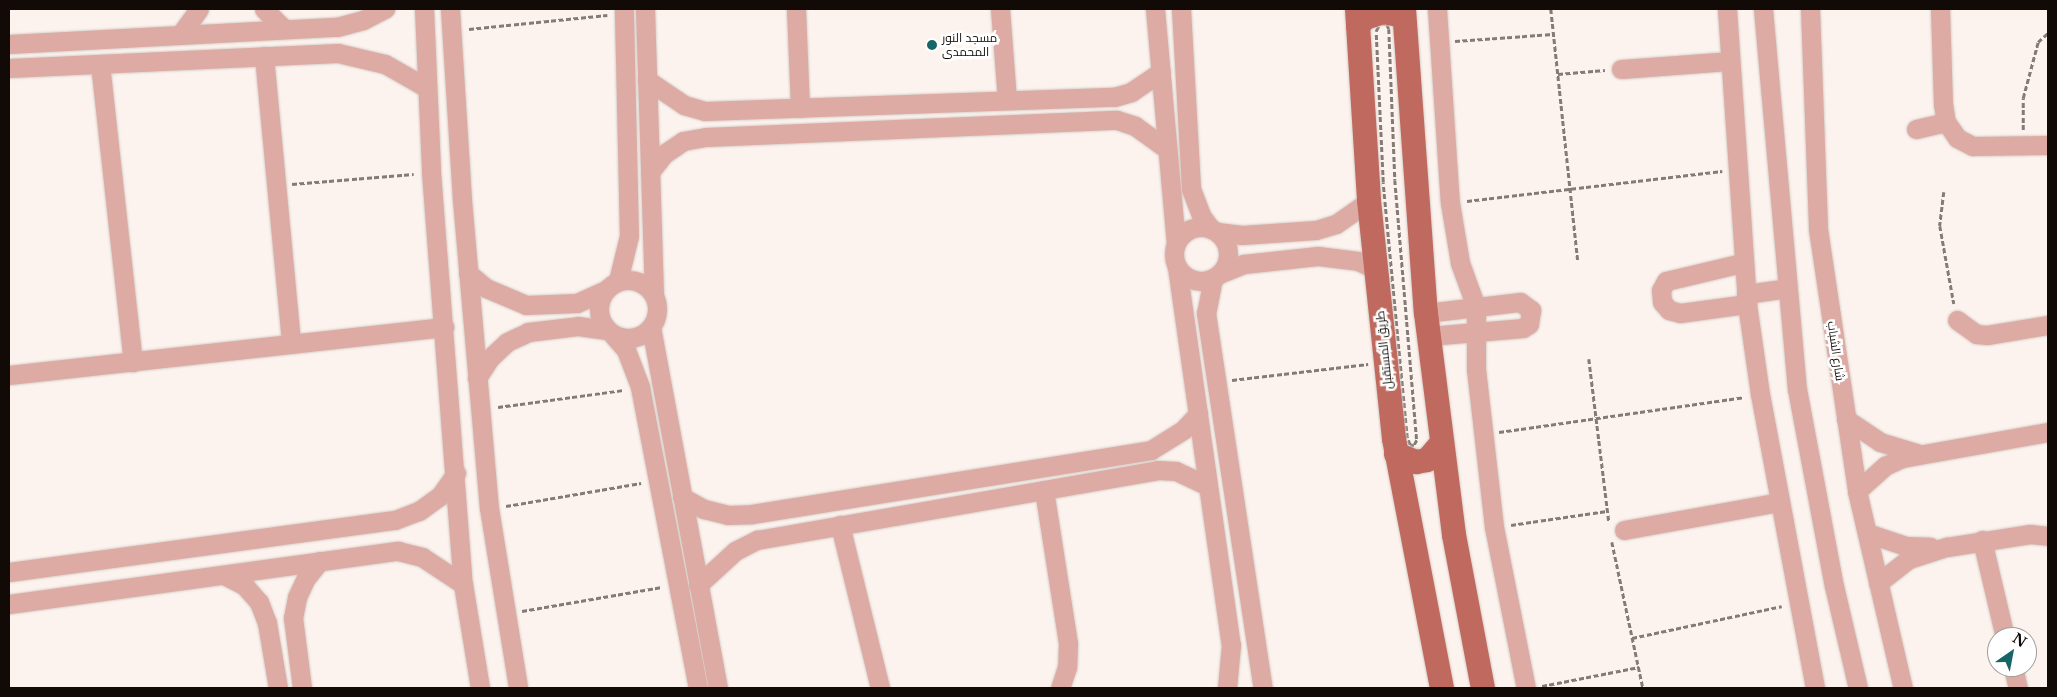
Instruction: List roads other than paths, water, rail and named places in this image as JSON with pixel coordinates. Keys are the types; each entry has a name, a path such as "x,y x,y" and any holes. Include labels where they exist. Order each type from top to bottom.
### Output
{"main road":[{"path":"1357,17 1364,18 1383,12 1404,12 1404,180 1426,312 1454,535 1483,688"},
{"name":"طريق المستقبل","path":"1357,17 1373,188 1375,269 1396,454 1442,688"},
{"path":"1396,454 1416,462 1427,460 1442,443"}],"street":[{"path":"180,35 199,9"},
{"path":"264,9 284,29"},
{"path":"9,44 337,26 363,20 385,9"},
{"path":"424,9 431,172 456,473 463,584 480,688"},
{"path":"450,9 462,200 489,508 518,688"},
{"path":"644,9 654,296 657,312 651,327 718,688"},
{"path":"796,9 800,108"},
{"path":"1000,9 1007,100"},
{"path":"1155,9 1176,243 1173,255 1177,267 1231,645 1227,688"},
{"path":"1181,9 1191,189 1202,217 1225,241 1228,252 1226,264 1216,276 1206,313 1215,382 1264,688"},
{"path":"1437,9 1450,204 1460,262 1476,307 1476,369 1494,527 1526,688"},
{"path":"1726,9 1742,263 1746,299 1760,394 1815,688"},
{"name":"شارع الشباب","path":"1809,9 1818,229 1857,491 1903,688"},
{"path":"1940,9 1946,122 1956,138 1973,146 2048,145"},
{"path":"1766,10 1797,389 1834,586 1858,688"},
{"path":"624,11 629,236 611,286 598,311 610,332 626,350 640,387 698,688"},
{"path":"52,41 53,66"},
{"path":"9,68 338,53 362,57 407,74 427,88"},
{"path":"264,56 291,344"},
{"path":"1621,69 1729,61"},
{"path":"100,64 133,362"},
{"path":"647,80 677,101 705,112 1114,97 1131,92 1161,72"},
{"path":"885,105 887,130"},
{"path":"650,172 664,154 683,141 706,137 1117,120 1144,131 1167,149"},
{"path":"1916,129 1946,122"},
{"path":"1176,243 1190,228 1242,235 1316,230 1336,224 1373,188"},
{"path":"434,202 462,200"},
{"path":"1177,267 1193,280 1216,276 1244,264 1318,256 1358,261 1375,269"},
{"path":"1742,263 1666,281 1660,290 1662,302 1669,310 1680,313 1788,288"},
{"path":"468,273 486,288 526,305 577,303 611,286 638,282 654,296"},
{"path":"1426,312 1520,302 1531,310 1532,317 1523,328 1429,336"},
{"path":"1957,320 1976,334 1987,335 2048,325"},
{"path":"478,378 490,358 507,342 528,332 578,326 633,338 651,327"},
{"path":"9,375 444,327"},
{"path":"682,497 704,509 728,515 779,510 1151,450 1184,429 1198,414"},
{"path":"1846,419 1880,442 1921,453"},
{"path":"1857,491 1885,466 1921,453 2048,432"},
{"path":"698,585 735,551 757,540 1158,470 1176,472 1208,486"},
{"path":"9,572 395,520 419,511 440,496 456,473"},
{"path":"934,485 938,508"},
{"path":"1044,490 1068,643 1067,667 1060,688"},
{"path":"1624,530 1780,502"},
{"path":"779,510 784,536"},
{"path":"840,526 880,688"},
{"path":"1867,533 1906,546 1947,547"},
{"path":"1878,582 1909,559 1947,547 2030,534 2048,536"},
{"path":"1982,540 2003,627"},
{"path":"9,604 398,550 422,557 463,584"},
{"path":"98,560 102,591"},
{"path":"302,688 293,618 297,597 306,578 320,562"},
{"path":"224,575 244,585 259,602 267,623 278,688"}],"place":[{"name":"مسجد النور المحمدى","path":"932,45"}]}
